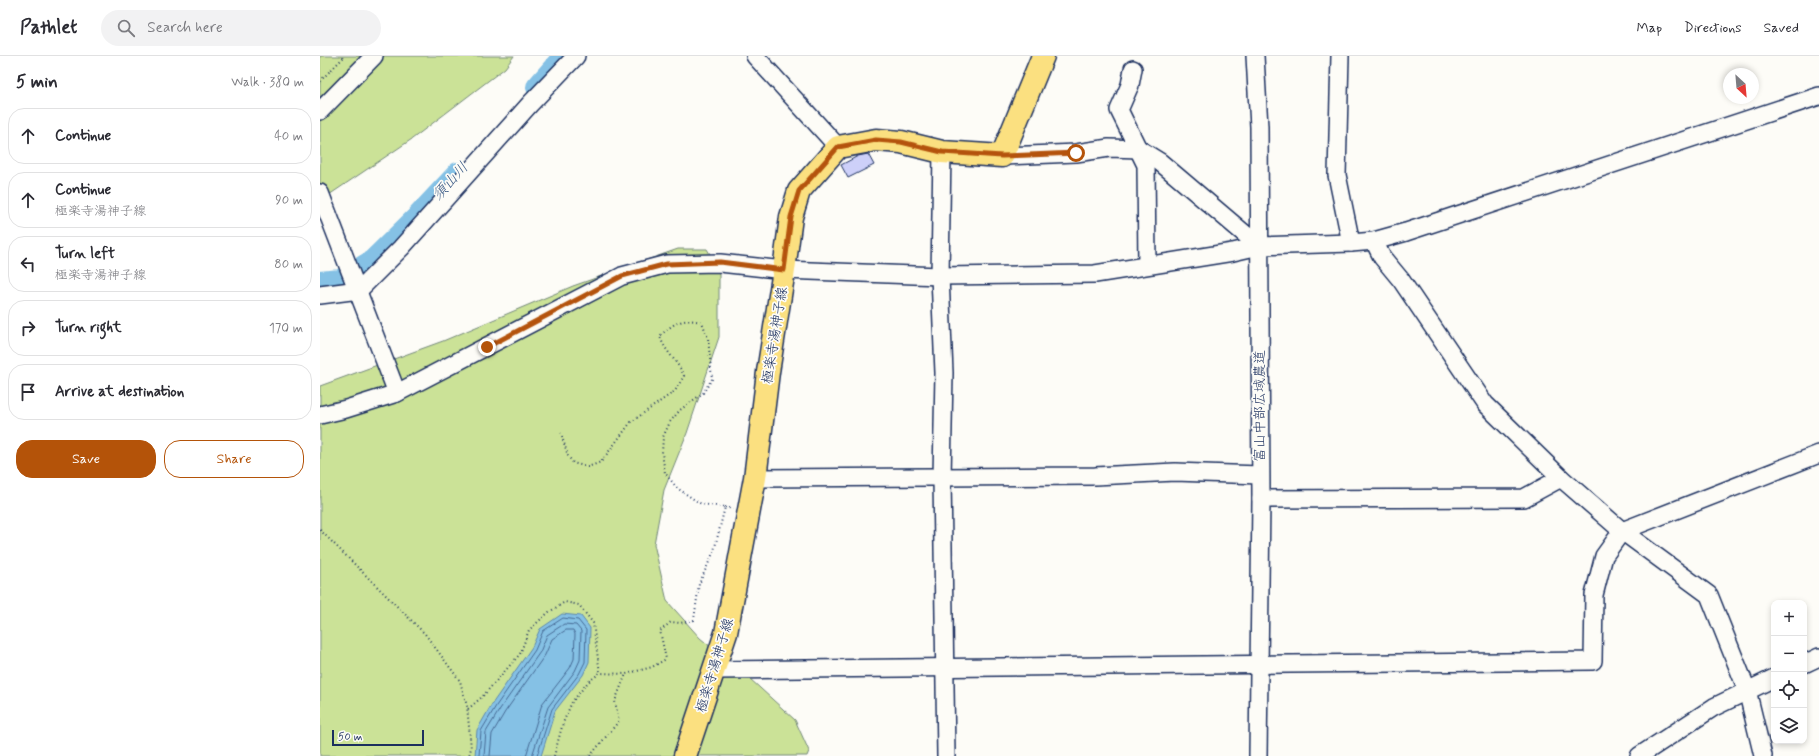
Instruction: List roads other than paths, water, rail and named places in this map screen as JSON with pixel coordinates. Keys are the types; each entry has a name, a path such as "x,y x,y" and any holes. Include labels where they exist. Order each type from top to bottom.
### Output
{"main road":[{"path":"838,147 876,140 901,142 942,152 1002,156 1043,56"},
{"name":"極楽寺湯神子線","path":"685,756 715,670 726,633 755,478 768,372 791,217 799,191 838,147"}],"street":[{"path":"320,111 374,56"},
{"path":"320,295 359,290 401,248 530,104 576,56"},
{"path":"755,56 838,147"},
{"name":"富山中部広域農道","path":"1255,56 1259,127 1261,499 1258,756"},
{"path":"1340,56 1337,175 1351,243"},
{"path":"1133,69 1130,85 1119,110 1139,148 1146,165 1147,265"},
{"path":"320,415 346,409 398,393 622,276 667,264 720,262 784,270 940,276 1095,274 1233,252 1259,246 1374,241 1819,96"},
{"path":"1002,156 1076,153 1109,148 1139,148 1160,162 1259,246"},
{"path":"942,152 940,276 944,373 942,478 946,668 946,756"},
{"path":"320,193 398,393"},
{"path":"1374,241 1382,257 1401,280 1485,404 1561,478 1622,531 1709,595 1747,690 1762,756"},
{"path":"715,670 1593,661 1594,595 1604,556 1622,531 1819,454"},
{"path":"755,478 1095,476 1175,472 1260,475"},
{"path":"1261,499 1524,498 1561,478"},
{"path":"1807,663 1819,657"},
{"path":"1639,756 1714,707 1771,679"}],"water":[{"path":"562,614 581,616 590,628 589,662 583,675 555,711 541,756 475,756 477,730 492,704 532,647 540,629"}],"waterway":[{"name":"須山川","path":"537,87 564,56"},
{"name":"須山川","path":"320,282 341,280 372,261 416,218 458,173"}]}
